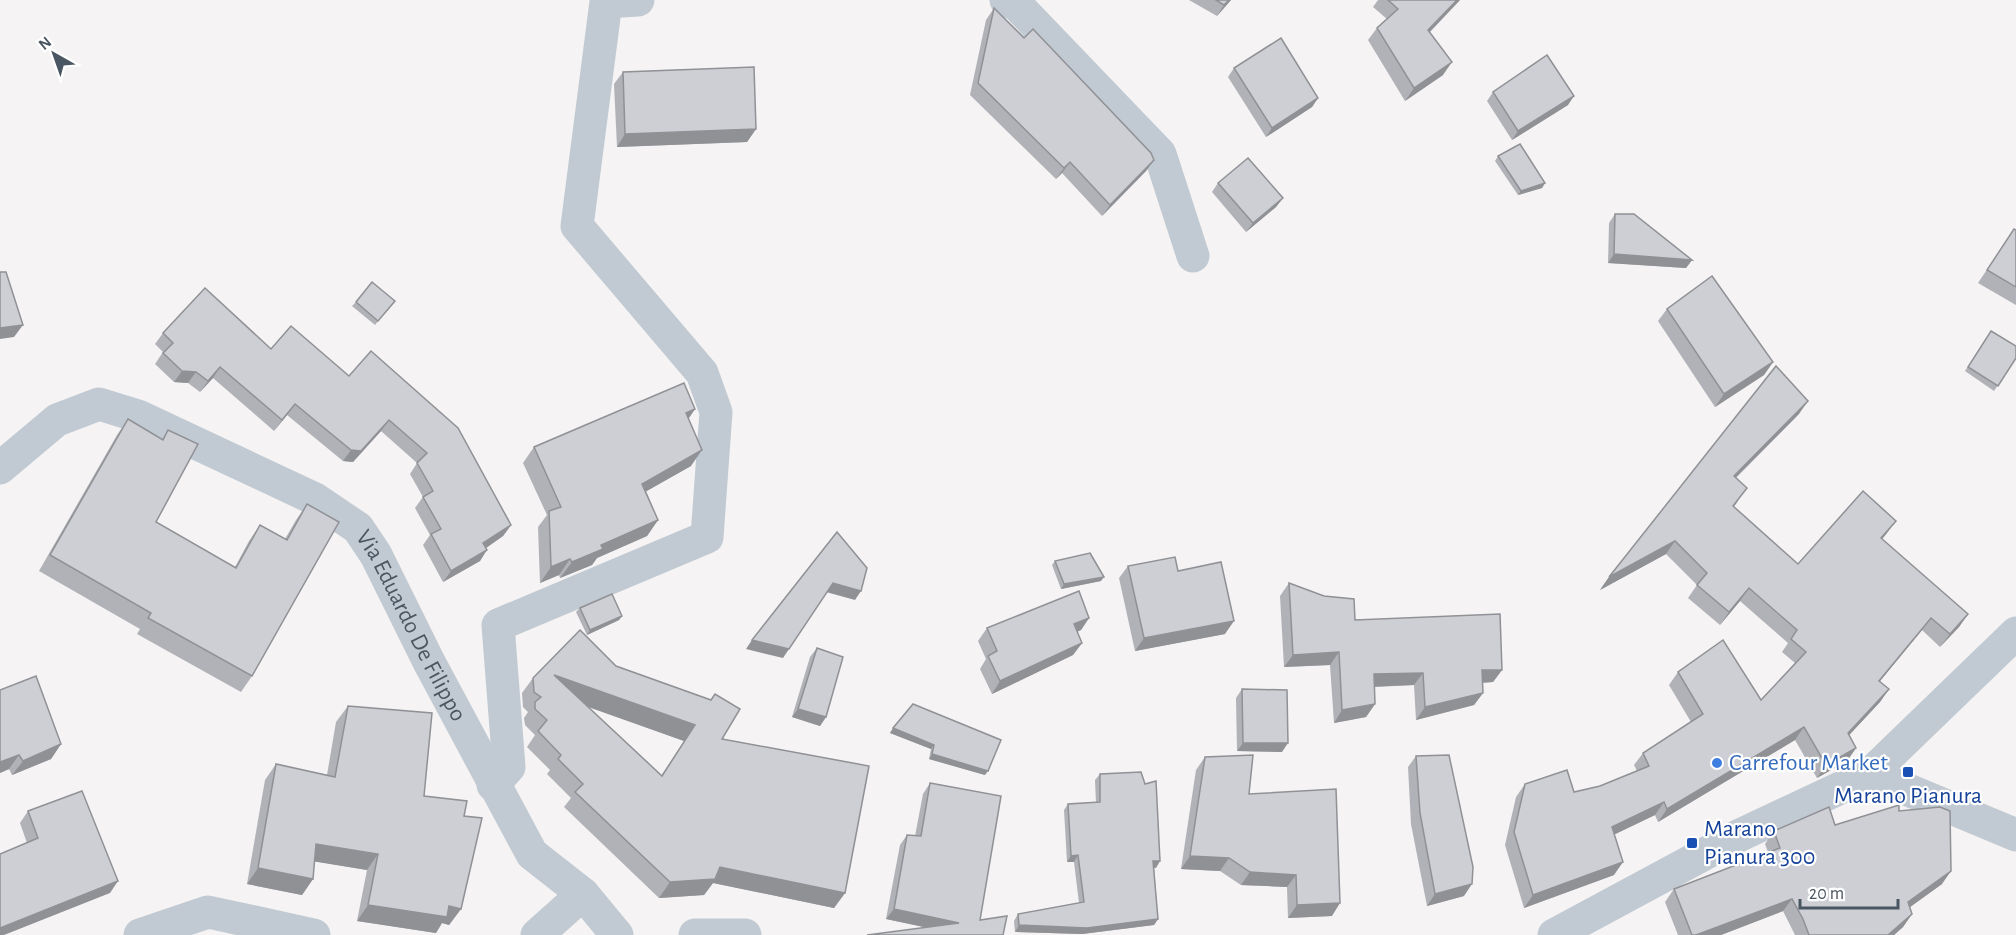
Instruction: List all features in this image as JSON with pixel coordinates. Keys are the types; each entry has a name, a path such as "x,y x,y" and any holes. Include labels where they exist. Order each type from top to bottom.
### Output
{"street":[{"path":"494,785 509,766 498,625 707,537 716,412 702,373 577,226 606,2 638,0"},
{"path":"1006,0 1017,5 1160,154 1194,256"},
{"name":"Via Eduardo De Filippo","path":"0,468 57,420 99,404 138,416 315,499 358,528 376,555 532,854 583,894 617,935"},
{"path":"1554,935 1736,837 1870,774 2016,633"},
{"path":"1870,774 2016,835"},
{"path":"537,935 583,894"},
{"path":"140,935 208,912 314,935"},
{"path":"695,935 745,935"}],"building":[{"path":"1216,0 1229,0 1224,5"},
{"path":"1388,0 1457,0 1428,30 1452,62 1414,88 1377,28 1398,9"},
{"path":"994,8 1024,38 1033,29 1151,153 1154,160 1110,205 1070,162 1064,168 978,83"},
{"path":"1281,38 1318,98 1272,128 1234,68"},
{"path":"1547,55 1574,96 1518,131 1493,92"},
{"path":"754,67 756,129 625,134 623,72"},
{"path":"1520,144 1545,183 1521,191 1498,156"},
{"path":"1248,158 1283,198 1253,223 1218,183"},
{"path":"1615,214 1634,214 1692,260 1614,254"},
{"path":"2014,229 2016,230 2016,287 1987,270"},
{"path":"0,272 6,272 23,325 0,328"},
{"path":"1712,276 1773,362 1724,394 1667,309"},
{"path":"372,282 395,301 378,321 356,302"},
{"path":"205,288 271,349 291,326 349,376 371,351 458,428 511,525 483,543 487,550 451,571 431,534 441,529 423,497 433,491 417,463 427,453 389,420 361,451 351,450 295,404 282,420 220,367 208,381 196,372 182,371 163,353 173,343 163,333"},
{"path":"1991,331 2016,346 2016,358 1998,386 1968,367"},
{"path":"1776,366 1808,401 1734,476 1747,488 1733,506 1798,564 1863,491 1896,521 1881,538 1968,614 1950,634 1931,618 1879,681 1889,689 1848,733 1856,748 1826,765 1804,727 1667,809 1664,802 1612,827 1623,862 1533,895 1514,832 1525,784 1567,770 1574,792 1600,786 1649,766 1643,753 1703,714 1678,672 1723,640 1761,700 1806,652 1791,639 1797,630 1749,588 1729,612 1697,585 1707,573 1675,541 1609,577"},
{"path":"684,383 695,409 686,413 702,450 642,484 658,520 601,545 603,549 572,562 570,559 551,567 549,511 561,507 534,447"},
{"path":"128,419 163,440 168,430 198,444 156,522 236,568 260,525 287,540 307,504 339,522 252,676 148,618 151,613 50,555"},
{"path":"837,532 867,568 861,591 833,583 789,649 752,640"},
{"path":"1090,553 1104,577 1064,584 1055,561"},
{"path":"1175,557 1178,571 1221,562 1234,621 1144,638 1128,566"},
{"path":"1289,583 1324,596 1354,599 1355,620 1500,614 1502,670 1482,670 1483,693 1425,707 1423,673 1374,674 1375,704 1342,710 1339,652 1293,655"},
{"path":"1079,591 1089,618 1074,624 1082,643 1000,681 988,656 997,651 987,628"},
{"path":"612,594 622,616 590,630 580,608"},
{"path":"580,630 616,666 711,700 715,694 740,709 722,739 869,766 845,893 720,867 715,879 670,882 575,792 583,784 558,759 561,755 538,731 547,720 535,709 535,702 541,697 534,692 533,678","holes":["554,675 695,725 662,776"]},
{"path":"817,648 843,657 826,717 798,709"},
{"path":"36,676 61,744 23,761 19,755 0,762 0,690"},
{"path":"1242,689 1287,690 1288,743 1243,743"},
{"path":"913,704 1001,740 988,771 932,754 934,745 893,728"},
{"path":"348,706 432,713 424,796 467,801 464,816 482,818 461,909 449,906 447,917 368,905 378,854 316,844 313,879 258,868 276,764 335,777"},
{"path":"1253,755 1249,794 1336,789 1340,903 1297,905 1296,875 1250,872 1229,858 1190,856 1205,757"},
{"path":"1449,755 1473,867 1472,884 1435,894 1420,813 1416,756"},
{"path":"1141,772 1145,784 1156,781 1160,861 1153,861 1158,919 1087,928 1019,925 1018,914 1084,902 1078,855 1071,856 1068,804 1100,802 1100,774"},
{"path":"930,783 1001,796 980,920 1007,916 1003,935 867,935 959,923 894,909 907,835 921,836"},
{"path":"82,791 118,881 0,928 0,854 38,838 28,811"},
{"path":"1899,805 1899,811 1940,807 1950,811 1951,871 1908,902 1912,914 1888,935 1809,935 1792,899 1692,935 1674,889 1780,848 1774,831 1829,807 1835,825"}],"place":[{"name":"Carrefour Market","path":"1717,763"},
{"name":"Marano Pianura","path":"1908,772"},
{"name":"Marano Pianura 300","path":"1692,843"}]}
